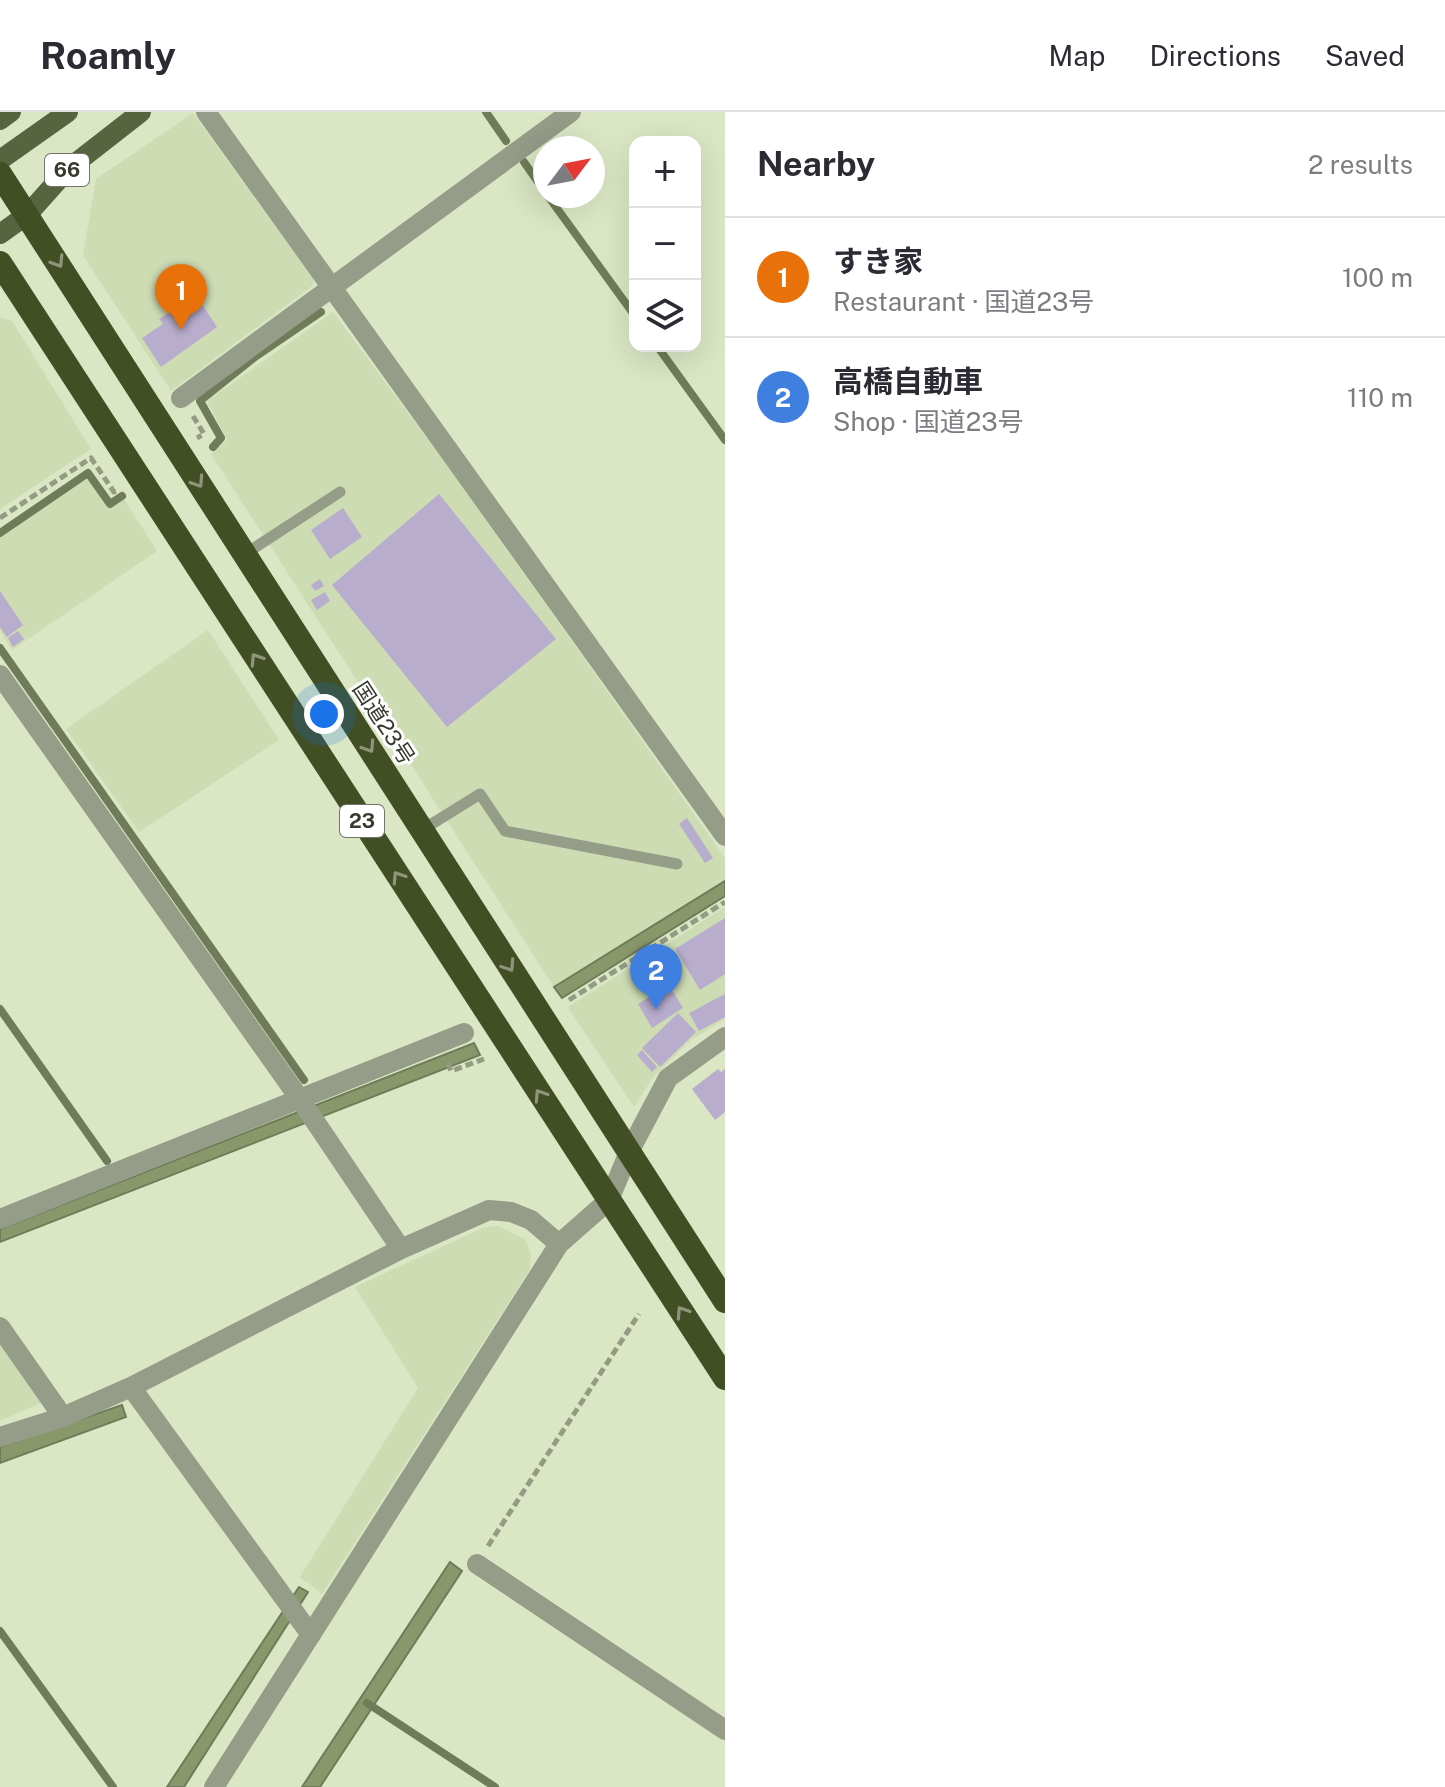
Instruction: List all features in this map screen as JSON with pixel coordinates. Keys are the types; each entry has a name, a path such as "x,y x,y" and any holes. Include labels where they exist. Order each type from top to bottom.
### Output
{"highway":[{"name":"国道23号","path":"0,174 725,1301"},
{"name":"23","path":"0,263 725,1378"}],"main road":[{"path":"0,120 11,112"},
{"name":"66","path":"0,160 68,112"},
{"name":"66","path":"0,234 28,214 68,169 141,112"}],"street":[{"path":"206,112 725,836"},
{"path":"181,398 571,112"},
{"path":"0,675 302,1102 401,1249"},
{"path":"0,1219 302,1102 464,1033"},
{"path":"214,1787 559,1244 609,1200 629,1152 668,1078 725,1037"},
{"path":"0,1437 63,1417 131,1387 401,1249 489,1210 511,1212 531,1220 559,1244"},
{"path":"0,1327 63,1417"},
{"path":"131,1387 311,1635"},
{"path":"477,1564 725,1730"}],"lane":[{"path":"245,555 340,492"},
{"path":"422,830 480,794 505,831 677,864"}],"path":[{"path":"0,518 91,458 114,492 137,476"},
{"path":"569,1000 725,902"},
{"path":"450,1068 451,1071 484,1059"},
{"path":"477,1564 639,1314"}],"shaded area":[{"path":"193,113 314,280 312,286 171,391 83,255 96,179"},
{"path":"333,312 455,476 725,858 725,881 554,987 211,454 227,440 207,401"},
{"path":"0,317 12,321 91,449 0,509"},
{"path":"87,479 109,509 124,499 157,551 12,650 0,631 0,538"},
{"path":"208,630 279,740 139,832 66,729"},
{"path":"725,881 725,896 562,998 554,987"},
{"path":"725,907 725,1019 690,1041 654,1076 634,1107 568,1007"},
{"path":"474,1043 480,1055 0,1242 0,1229"},
{"path":"498,1226 525,1239 531,1254 530,1269 322,1594 300,1577 418,1388 355,1287 485,1227"},
{"path":"0,1340 43,1402 0,1421"},
{"path":"122,1405 126,1417 0,1463 0,1447"},
{"path":"450,1562 462,1571 320,1787 302,1787"},
{"path":"299,1587 308,1592 184,1787 167,1787"}],"building":[{"path":"196,295 217,327 161,367 142,338 163,324 159,319"},
{"path":"439,494 556,639 447,727 332,585"},
{"path":"343,508 362,537 330,559 311,530"},
{"path":"320,579 324,586 315,591 311,585"},
{"path":"0,591 23,625 7,637 0,627"},
{"path":"325,592 330,601 317,610 311,600"},
{"path":"18,631 24,639 13,647 8,638"},
{"path":"687,818 713,858 705,863 679,824"},
{"path":"725,918 725,974 700,990 675,949"},
{"path":"669,985 683,1008 652,1028 638,1004"},
{"path":"725,994 725,1017 699,1031 689,1013"},
{"path":"678,1013 696,1032 660,1067 642,1048"},
{"path":"642,1050 657,1067 652,1072 637,1055"},
{"path":"718,1069 721,1072 725,1069 725,1112 715,1120 692,1089"}],"waterway":[{"path":"486,112 506,141"},
{"path":"524,162 533,175"},
{"path":"557,208 629,308"},
{"path":"213,447 221,438 200,401 255,357 321,312"},
{"path":"661,352 725,440"},
{"path":"0,533 88,473 110,504 122,496"},
{"path":"0,648 304,1080"},
{"path":"0,1009 107,1161"},
{"path":"0,1631 113,1787"},
{"path":"367,1703 495,1787"}],"place":[{"name":"すき家","path":"181,330"},
{"name":"高橋自動車","path":"656,1010"}]}
